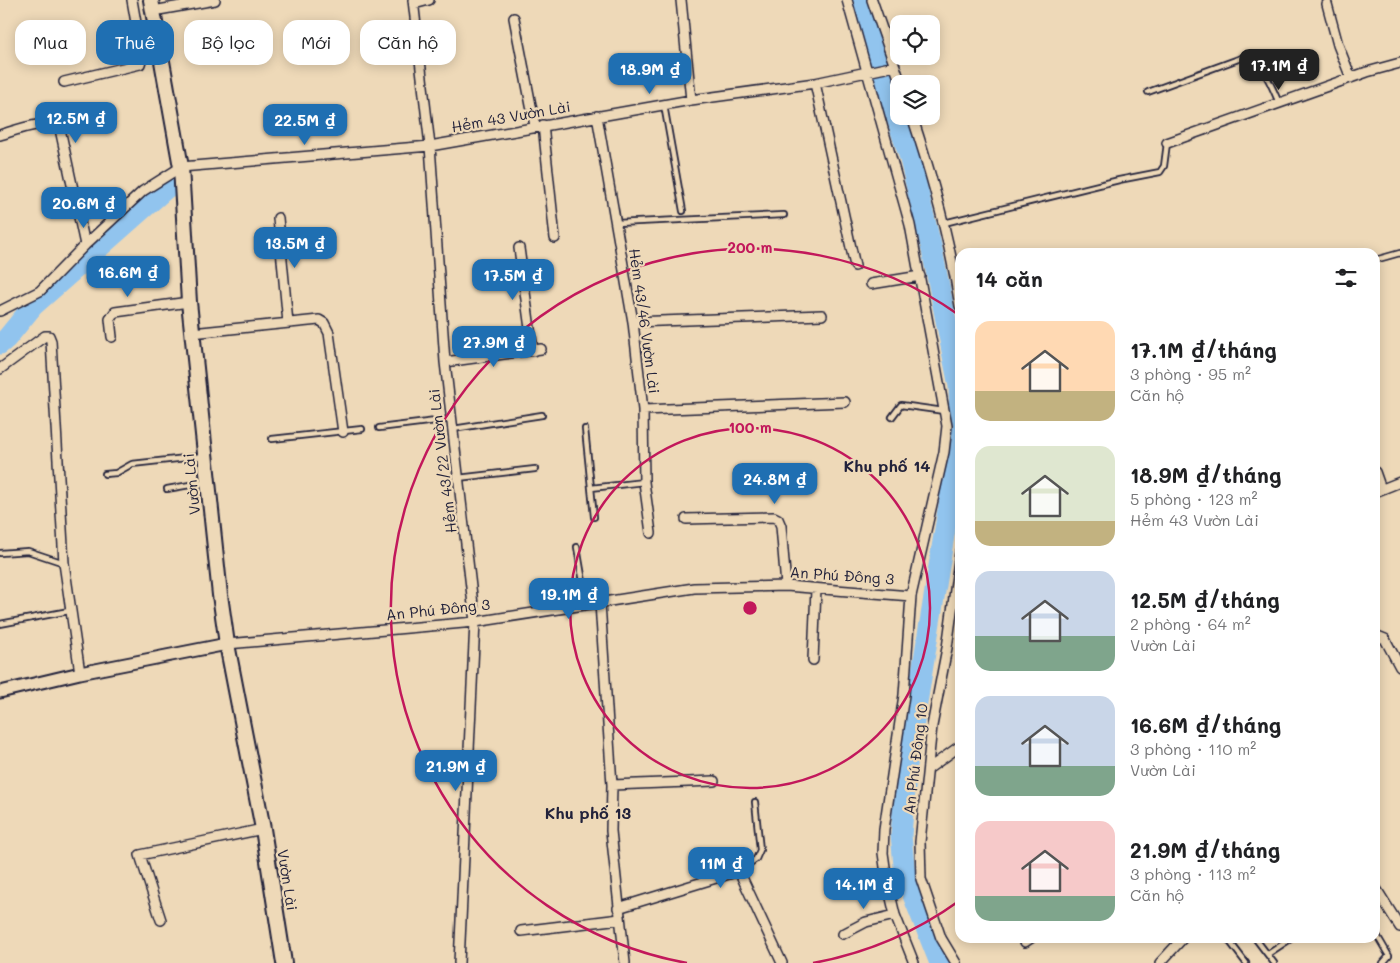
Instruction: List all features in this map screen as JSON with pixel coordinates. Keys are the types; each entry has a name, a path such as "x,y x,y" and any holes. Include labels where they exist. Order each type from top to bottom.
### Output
{"main road":[{"name":"Vườn Lài","path":"152,5 181,166 189,302 227,644 263,829 284,963"}],"street":[{"path":"64,82 140,64 142,57 132,0"},
{"path":"152,5 215,0"},
{"path":"413,2 429,0"},
{"path":"680,0 691,100"},
{"path":"847,0 871,71 910,224 937,380 946,411 947,426 944,452 911,596 904,695 884,830 883,853 895,915 914,963"},
{"path":"872,0 897,75"},
{"name":"Hẻm 43/22 Vườn Lài","path":"413,2 430,146 445,362 475,622 459,963"},
{"path":"1327,4 1338,45 1351,78"},
{"path":"514,18 539,125 555,238"},
{"path":"1166,143 1351,78 1400,63"},
{"name":"Hẻm 43 Vườn Lài","path":"181,166 430,146 664,104 815,83 893,66"},
{"path":"815,83 855,266"},
{"name":"Hẻm 43/46 Vườn Lài","path":"597,116 633,322 643,410 644,482 650,532"},
{"path":"0,135 46,124 54,125 60,129 85,245"},
{"path":"915,125 930,169 944,223 955,280"},
{"path":"0,311 40,291 85,245 143,191 181,166"},
{"path":"278,218 288,323"},
{"path":"445,362 537,350 519,248"},
{"path":"870,284 920,276"},
{"path":"112,337 110,318 115,312 189,302"},
{"path":"633,322 822,315"},
{"path":"192,333 319,320 326,326 343,432"},
{"path":"0,369 37,341 45,336 49,336 52,349 64,563 69,611 80,673"},
{"path":"643,410 844,402"},
{"path":"1380,489 1400,482"},
{"path":"686,519 774,517 778,519 781,526 786,586"},
{"name":"An Phú Đông 3","path":"0,692 80,673 227,644 475,622 694,588 786,586 911,596"},
{"path":"813,660 816,589"},
{"name":"An Phú Đông 10","path":"955,590 947,648 932,726 920,842 921,879 941,938 956,963"},
{"path":"600,603 612,785 611,831 618,908 626,963"},
{"path":"1380,637 1385,639 1400,667"},
{"path":"928,769 955,750"},
{"path":"612,785 714,781"},
{"path":"162,920 140,855 263,829"},
{"path":"618,908 739,871 782,963"},
{"path":"1380,895 1400,927"},
{"path":"843,934 866,922 895,915"},
{"path":"521,931 620,918"},
{"path":"1160,963 1178,943"}],"lane":[{"path":"1148,92 1244,57 1255,60 1271,84 1279,103"},
{"path":"664,104 683,211"},
{"path":"944,223 1119,180 1160,172 1164,166 1166,143"},
{"path":"616,222 784,215"},
{"path":"1380,259 1400,253"},
{"path":"892,417 901,405 946,411"},
{"path":"453,429 542,415"},
{"path":"379,428 452,419"},
{"path":"272,439 362,429"},
{"path":"585,429 594,517"},
{"path":"105,474 116,473 132,464 205,456"},
{"path":"458,478 535,469"},
{"path":"167,488 208,482"},
{"path":"591,488 644,482"},
{"path":"577,547 587,605"},
{"path":"0,553 28,552 64,563"},
{"path":"0,624 69,611"},
{"path":"739,871 756,858 760,850 755,802"},
{"path":"1380,941 1389,956 1383,963"},
{"path":"1231,943 1246,963"},
{"path":"1259,943 1274,963"},
{"path":"1268,954 1284,943"}],"waterway":[{"path":"858,0 909,155 932,250 955,366"},
{"path":"0,344 33,306 170,185"},
{"path":"940,963 905,875 901,835 907,765 955,467"}],"district":[{"name":"Khu phố 14","path":"887,466"},
{"name":"Khu phố 13","path":"588,813"}]}
